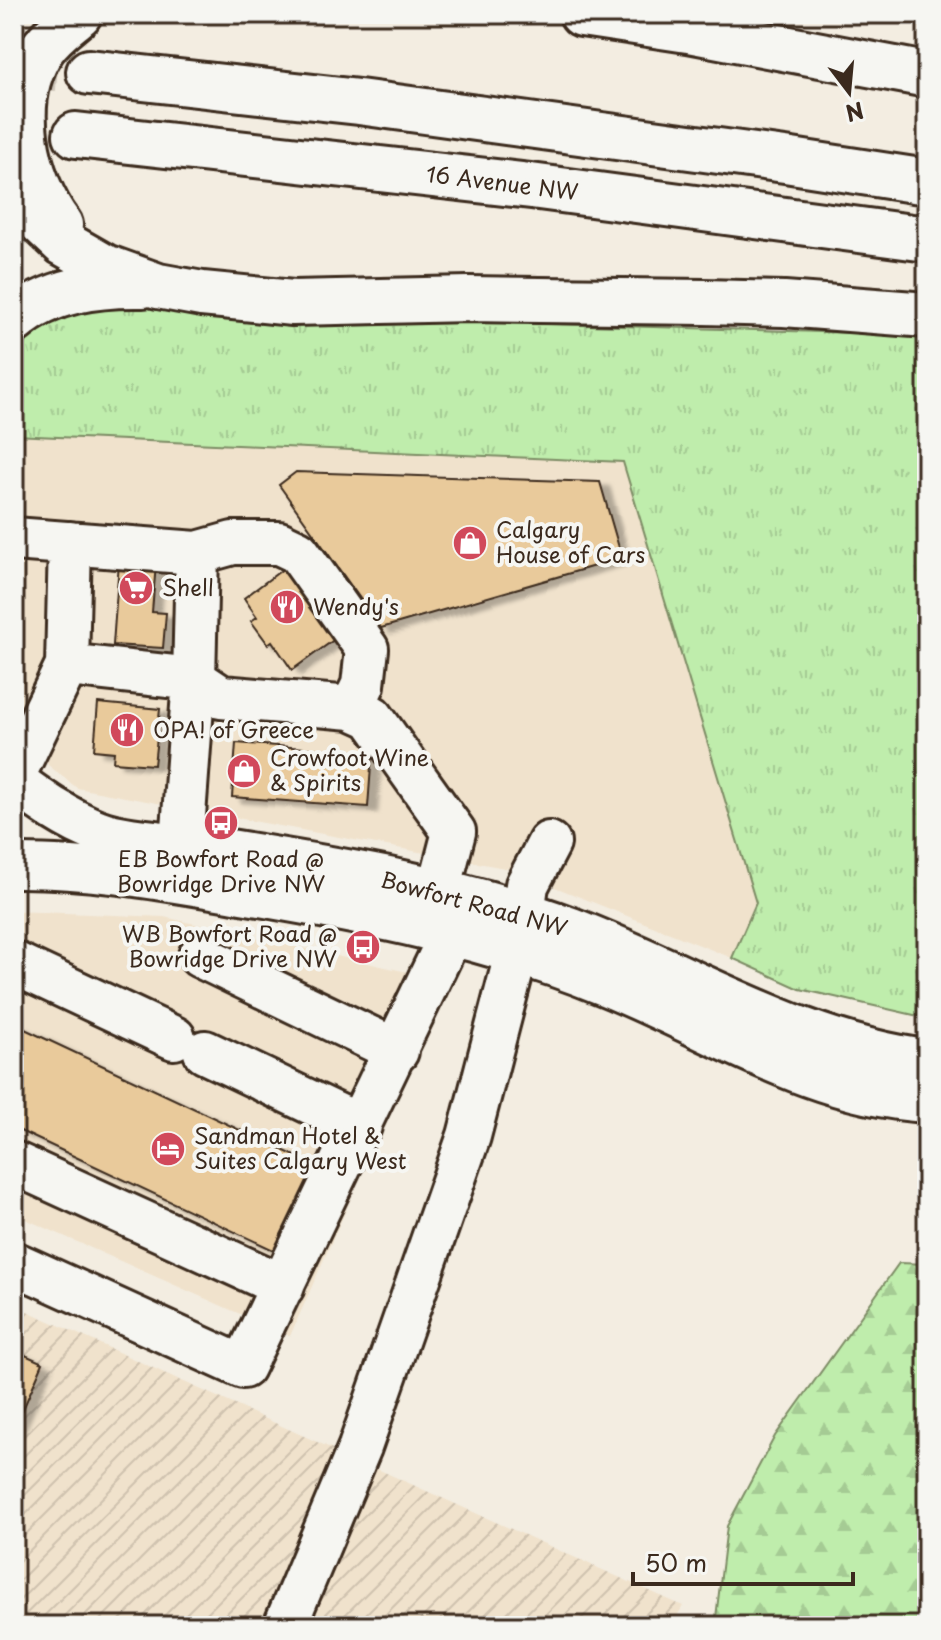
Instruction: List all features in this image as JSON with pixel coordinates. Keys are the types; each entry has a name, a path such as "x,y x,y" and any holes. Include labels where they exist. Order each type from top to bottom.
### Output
{"highway":[{"path":"14,51 34,36 78,14"},
{"path":"78,14 55,34 42,51 31,75 25,124 34,176 51,213 82,254"},
{"path":"582,14 688,30 927,75"},
{"path":"89,72 359,102 927,182"},
{"name":"16 Avenue NW","path":"76,135 531,186 927,239"},
{"path":"785,160 927,169"},
{"path":"14,197 54,235 105,267 158,286 202,294 293,303 469,299 689,301 784,304 927,315"},
{"path":"14,321 33,306 74,291 101,286 158,286"}],"street":[{"path":"14,539 197,553 233,543 279,543 298,552 367,649 363,685 352,708"},
{"path":"14,816 14,778 67,665 70,543"},
{"path":"182,843 194,679 197,553"},
{"path":"67,665 194,679 221,697 352,708 372,717 454,832 439,890"},
{"name":"Bowfort Road NW","path":"14,778 55,809 99,833 182,843 439,890 520,932 608,985 788,1069 862,1092 927,1101"},
{"path":"285,1626 360,1447 469,1136 520,932 527,885 549,843"},
{"name":"Bowfort Road NW","path":"14,866 60,868 197,884 451,934 571,929 819,1037 891,1056 927,1061"},
{"path":"14,1263 243,1367 451,934"},
{"path":"200,956 397,1051"},
{"path":"14,963 360,1126"},
{"path":"14,1163 283,1286"}],"shaded area":[{"path":"14,435 623,462 756,903 732,958 510,869 77,788 48,765 14,708"},
{"path":"14,911 164,917 447,981 290,1336 14,1214"},
{"path":"14,1305 683,1606 671,1626 14,1626"}],"green space":[{"path":"107,295 308,317 927,335 927,1018 800,989 732,958 756,903 623,462 14,435 14,356 25,334"},
{"path":"899,1263 927,1264 927,1626 715,1626 727,1526 775,1436"}],"building":[{"name":"Calgary House of Cars","path":"296,472 600,482 622,558 381,628 279,485"},
{"name":"Shell","path":"119,562 156,564 152,612 166,613 163,648 113,645"},
{"name":"Wendy's","path":"291,563 342,634 292,670 272,641 268,644 251,621 257,617 244,598"},
{"name":"OPA! of Greece","path":"98,703 160,709 154,765 113,762 114,752 94,750"},
{"path":"236,743 372,753 368,807 232,797"},
{"name":"Sandman Hotel & Suites Calgary West","path":"14,1024 323,1169 282,1254 14,1128"},
{"path":"14,1350 43,1363 14,1430"}],"tunnel":[{"path":"14,65 89,72"}],"place":[{"name":"Calgary House of Cars","path":"470,543"},
{"name":"Shell","path":"136,588"},
{"name":"Wendy's","path":"287,607"},
{"name":"OPA! of Greece","path":"127,730"},
{"name":"Crowfoot Wine & Spirits","path":"244,771"},
{"name":"EB Bowfort Road @ Bowridge Drive NW","path":"221,823"},
{"name":"WB Bowfort Road @ Bowridge Drive NW","path":"363,947"},
{"name":"Sandman Hotel & Suites Calgary West","path":"168,1149"}]}
